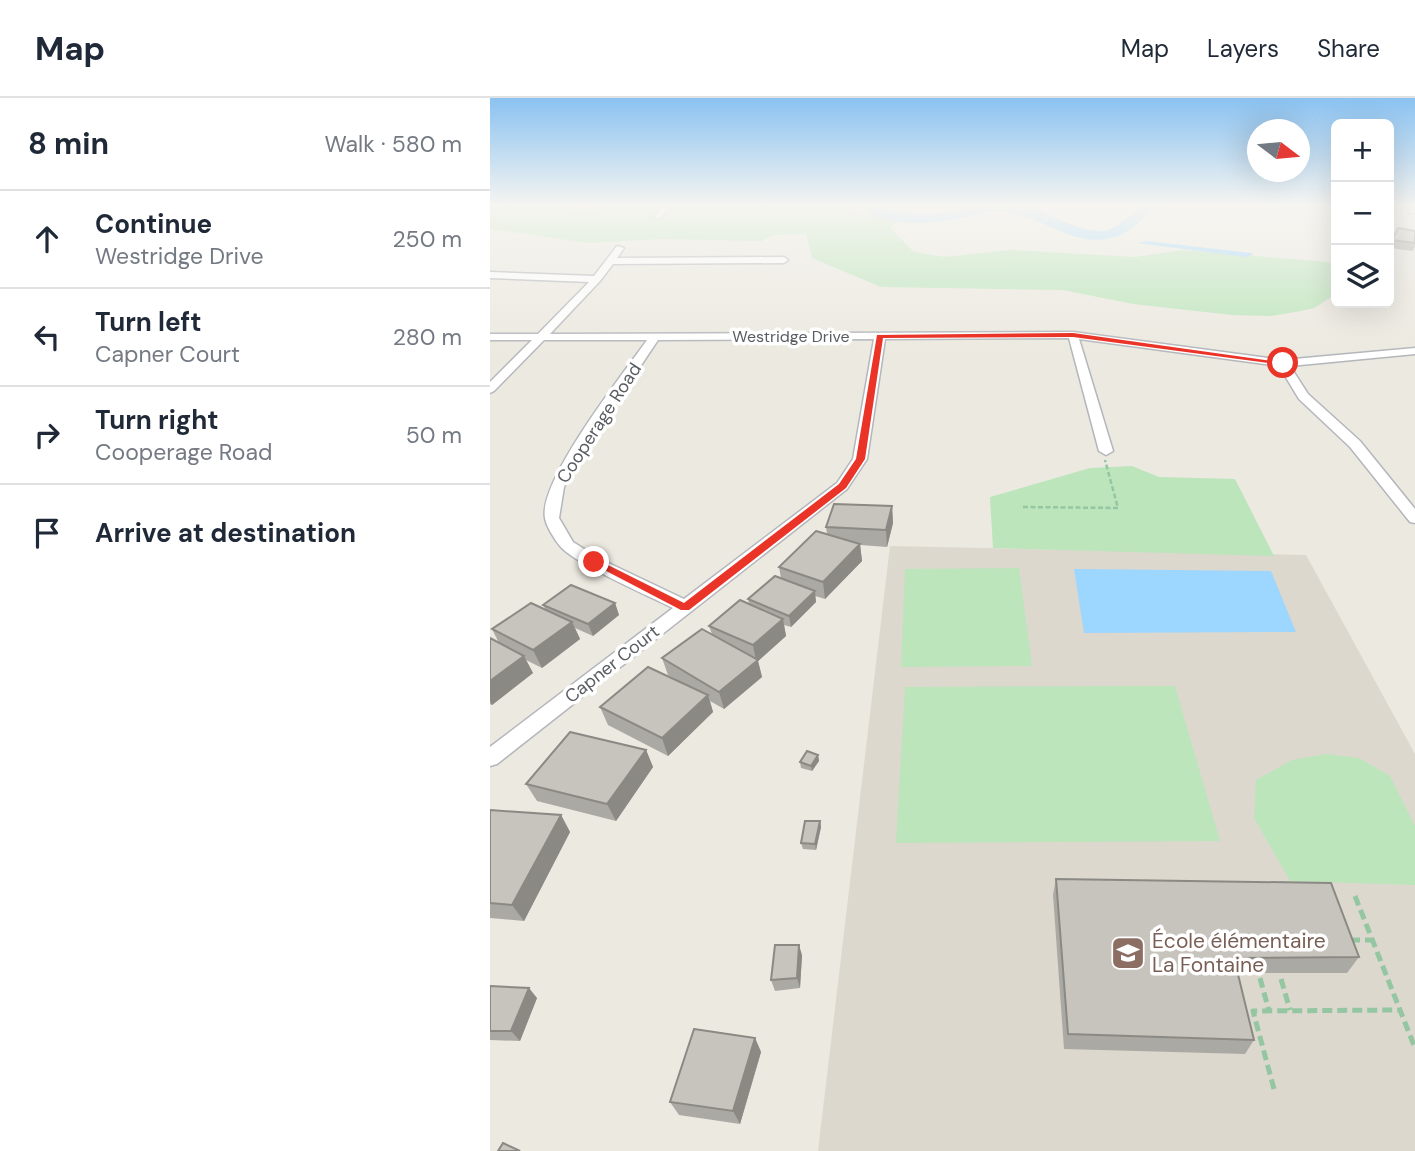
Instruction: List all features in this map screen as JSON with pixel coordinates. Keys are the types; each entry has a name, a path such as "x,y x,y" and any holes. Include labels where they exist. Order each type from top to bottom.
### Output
{"street":[{"path":"490,389 543,337 616,255"},
{"path":"613,261 784,260"},
{"path":"490,275 597,279"},
{"path":"1073,335 1106,451"},
{"name":"Westridge Drive","path":"490,337 1073,335 1283,363 1415,351"},
{"name":"Cooperage Road","path":"656,336 574,455 556,488 552,518 567,545 594,562 685,607"},
{"name":"Capner Court","path":"490,758 842,486 860,459 880,336"},
{"path":"1283,363 1303,396 1408,498 1415,519"}],"path":[{"path":"1023,507 1118,508 1105,464 1106,451"},
{"path":"1355,896 1415,1048"},
{"path":"1343,940 1372,940"},
{"path":"1260,978 1269,1011"},
{"path":"1281,979 1291,1011"},
{"path":"1274,1089 1253,1012 1400,1010"}],"shaded area":[{"name":"École élémentaire La Fontaine","path":"890,546 1306,555 1415,754 1415,1151 818,1151"}],"green space":[{"path":"811,255 1245,255 1331,262 1331,297 1314,308 1271,316 1232,315 1133,304 1063,290 881,287 812,258"},
{"path":"1132,466 1159,477 1235,479 1274,556 993,548 990,497 1090,468"},
{"path":"1019,568 1032,666 901,667 905,569"},
{"path":"1175,686 1220,841 896,843 905,687"},
{"path":"1326,754 1359,758 1390,776 1415,826 1415,885 1290,881 1254,818 1256,780 1292,760"}],"water":[{"path":"1074,569 1271,571 1296,632 1084,633"}],"building":[{"path":"834,504 892,506 886,530 826,527"},
{"path":"816,531 860,544 823,582 779,567"},
{"path":"775,576 815,591 789,616 748,599"},
{"path":"571,585 615,603 588,624 543,605"},
{"path":"740,600 783,619 753,645 709,626"},
{"path":"531,603 572,622 533,650 492,629"},
{"path":"702,629 758,660 719,692 662,658"},
{"path":"490,638 524,656 490,681"},
{"path":"648,667 708,695 662,738 600,707"},
{"path":"570,732 646,750 607,804 526,784"},
{"path":"807,751 818,755 811,766 800,762"},
{"path":"490,810 561,815 512,905 490,903"},
{"path":"805,821 820,821 815,844 801,843"},
{"name":"École élémentaire La Fontaine","path":"1056,879 1331,883 1359,957 1234,958 1254,1040 1068,1034"},
{"path":"775,945 799,945 797,978 771,980"},
{"path":"490,986 529,988 511,1031 490,1031"},
{"path":"694,1029 755,1038 733,1111 670,1102"},
{"path":"503,1143 520,1151 498,1151"}],"place":[{"name":"École élémentaire La Fontaine","path":"1128,953"}],"route":[{"path":"594,562 685,607 842,486 860,459 880,336 1073,335 1283,363"}]}
